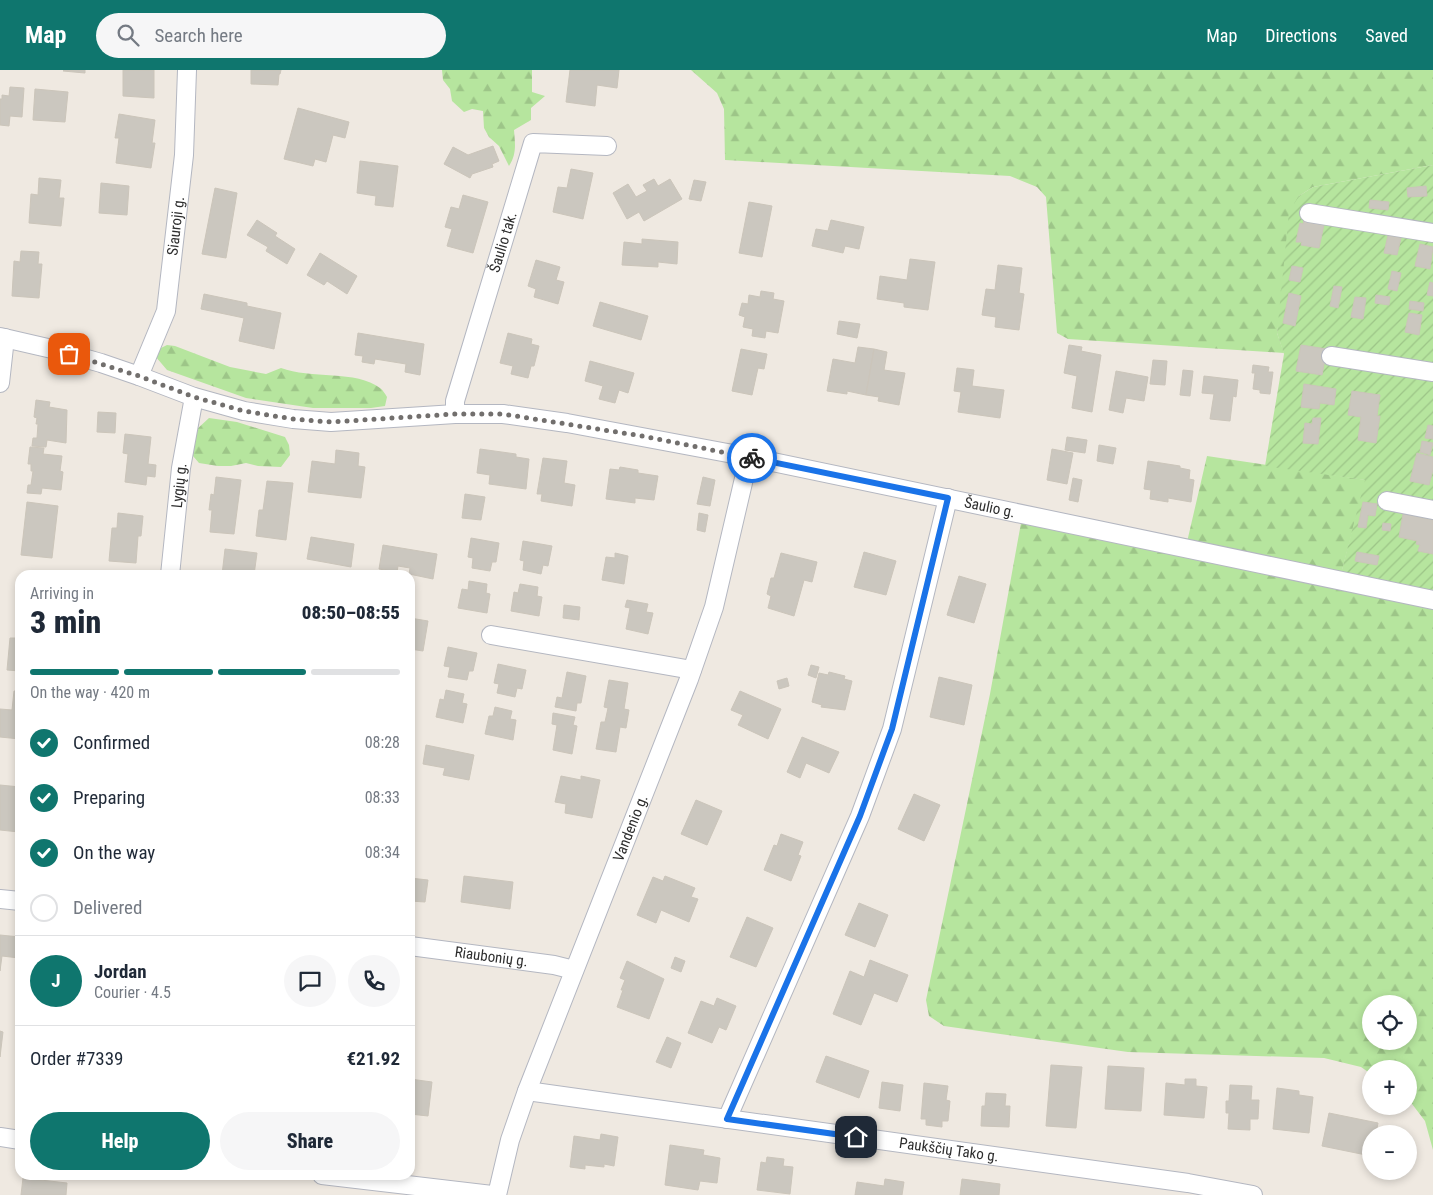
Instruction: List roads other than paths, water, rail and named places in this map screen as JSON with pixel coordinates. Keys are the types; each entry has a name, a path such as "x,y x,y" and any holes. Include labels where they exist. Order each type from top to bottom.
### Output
{"street":[{"name":"Siauroji g.","path":"139,376 166,311 184,155 187,70"},
{"name":"Šaulio tak.","path":"455,414 455,401 533,143 607,146"},
{"path":"1309,213 1433,233"},
{"name":"Šaulio g.","path":"3,338 52,349 139,376 194,397 244,411 293,419 331,422 455,414 503,414 567,423 749,457 1433,600"},
{"path":"0,383 3,338"},
{"path":"1331,356 1433,372"},
{"name":"Lygių g.","path":"171,570 181,468 194,397"},
{"name":"Vandenio g.","path":"498,1195 510,1140 527,1091 692,670 714,607 749,457"},
{"path":"727,1119 860,816 886,746 892,729 948,498"},
{"path":"1387,501 1433,510"},
{"path":"491,635 692,670"},
{"path":"0,899 15,900"},
{"name":"Riaubonių g.","path":"415,947 554,965 574,970"},
{"name":"Paukščių Tako g.","path":"527,1091 1188,1183 1253,1195"},
{"path":"0,1137 15,1139"},
{"path":"364,1180 492,1195"}]}
